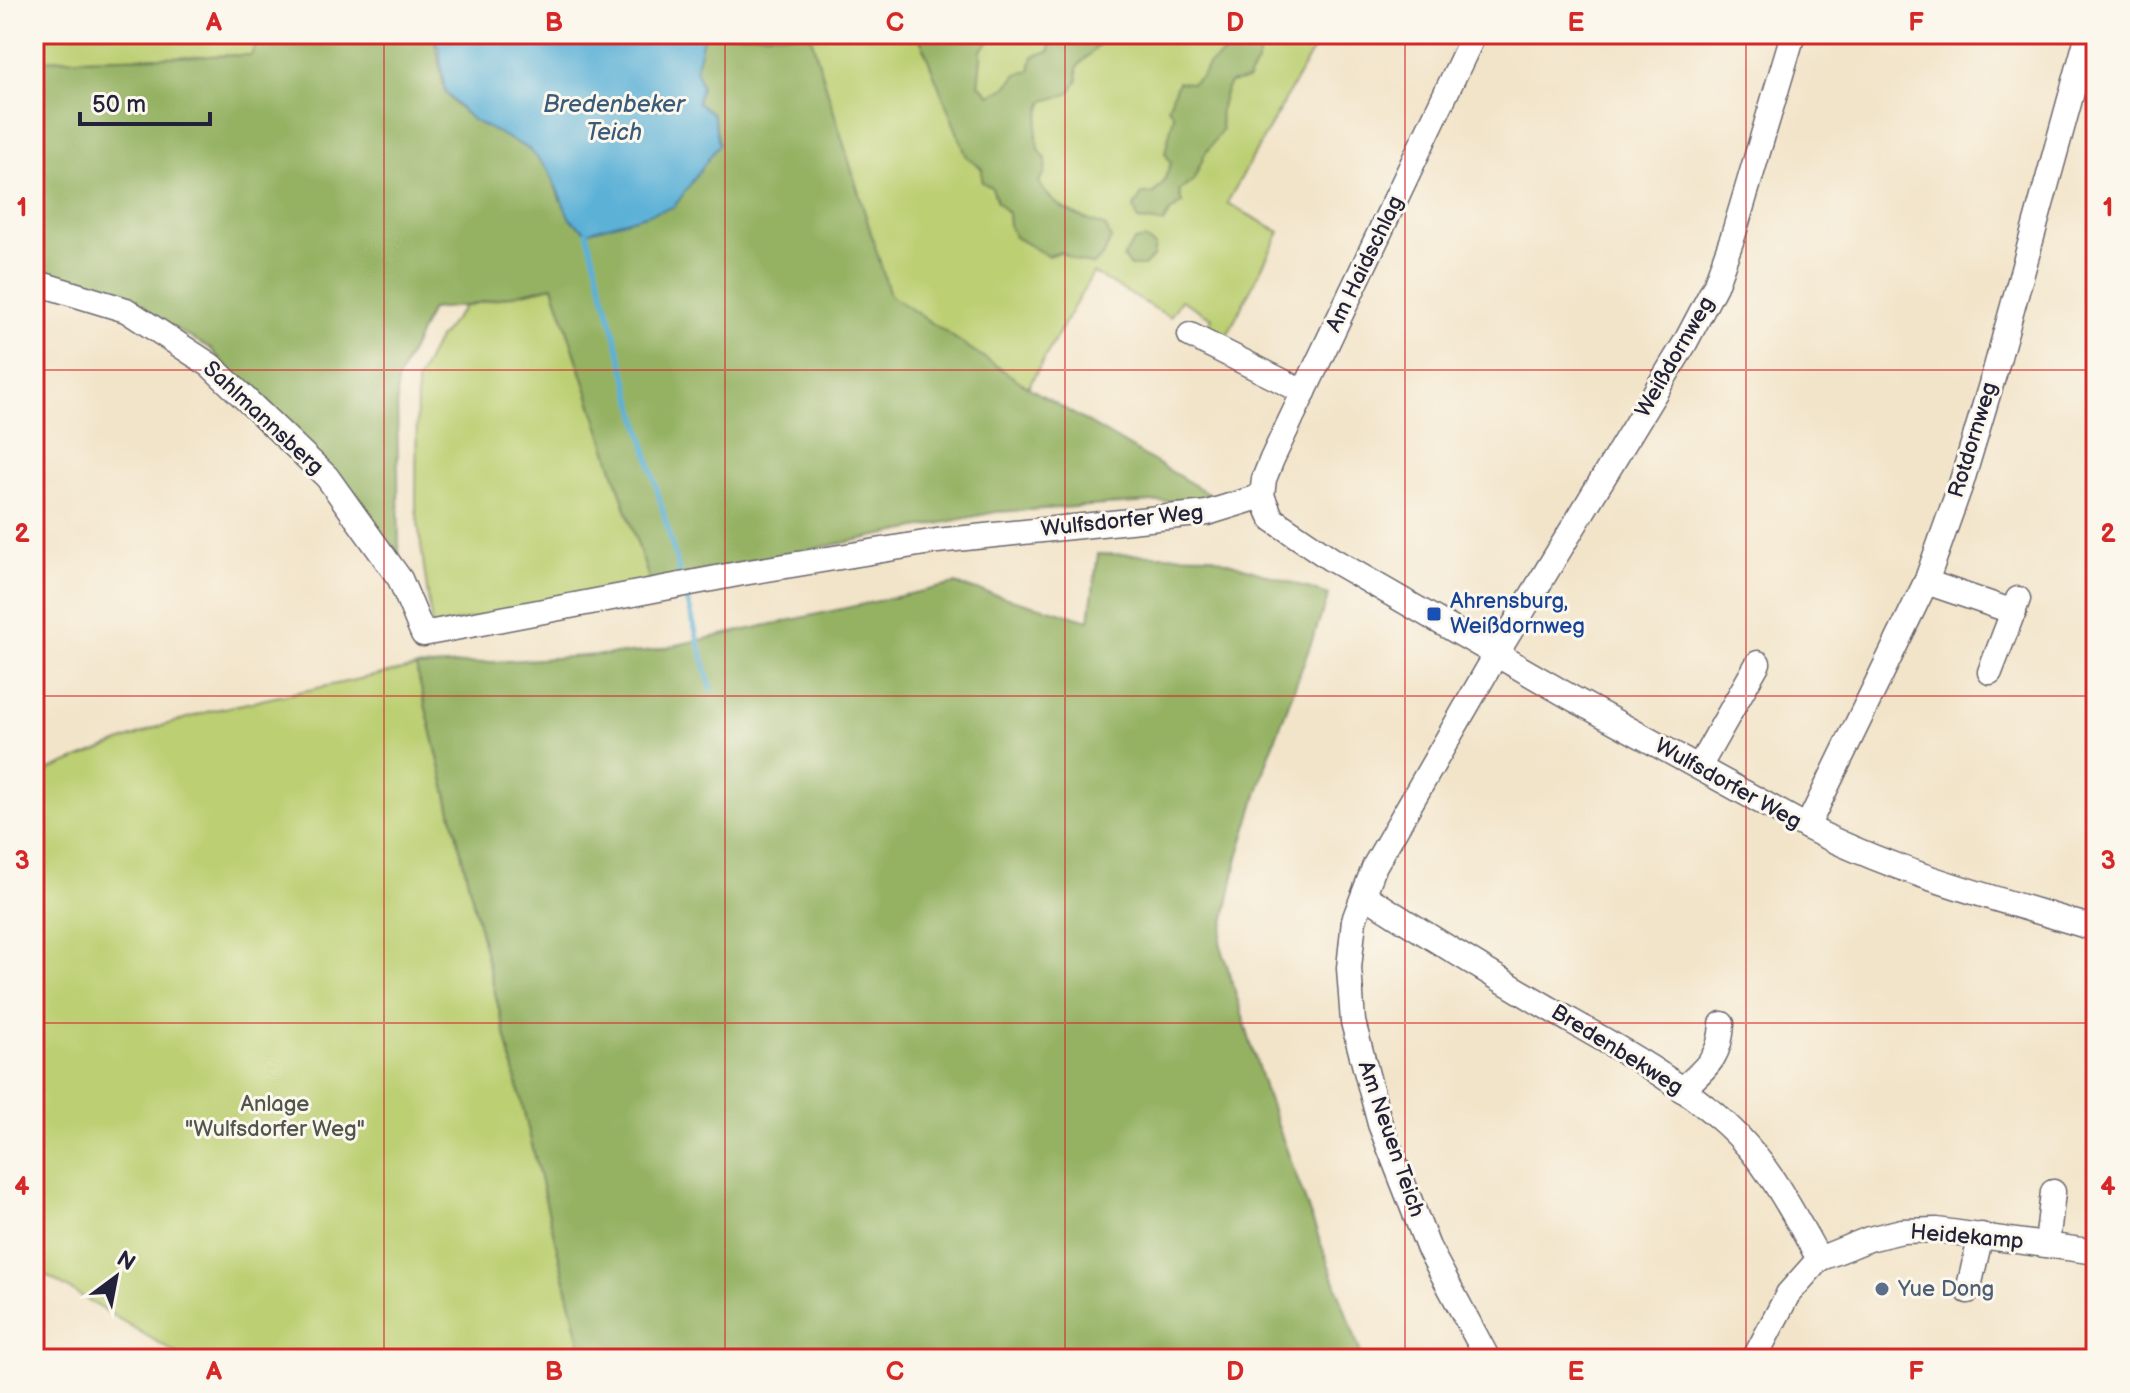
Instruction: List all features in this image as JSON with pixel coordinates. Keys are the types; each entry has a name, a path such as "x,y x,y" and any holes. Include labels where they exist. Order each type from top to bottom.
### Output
{"street":[{"name":"Am Haidschlag","path":"1262,496 1264,479 1272,459 1474,34"},
{"name":"Weißdornweg","path":"1497,653 1685,343 1715,286 1738,222 1793,34"},
{"name":"Rotdornweg","path":"1807,827 1926,582 1961,484 2088,34"},
{"name":"Sahlmannsberg","path":"34,282 126,310 210,365 327,477 400,579 423,634"},
{"path":"1190,335 1304,392"},
{"name":"Wulfsdorfer Weg","path":"423,634 787,565 937,541 1207,513 1262,496 1272,519 1287,532 1572,698 1807,827 1893,865 2096,929"},
{"path":"1926,582 2016,605 1990,672"},
{"name":"Am Neuen Teich","path":"1488,1359 1428,1247 1380,1124 1353,1022 1349,968 1354,920 1375,865 1497,653"},
{"path":"1699,767 1758,663"},
{"name":"Bredenbekweg","path":"1364,895 1682,1090 1726,1124 1757,1158 1785,1197 1819,1259"},
{"path":"1682,1090 1713,1059 1721,1044 1722,1024"},
{"path":"2047,1244 2053,1192"},
{"name":"Heidekamp","path":"1754,1359 1788,1294 1819,1259 1869,1239 1902,1231 1937,1230 2096,1252"},
{"path":"1968,1291 1981,1235"}],"green space":[{"path":"34,34 261,34 251,55 34,60"},
{"path":"261,34 432,34 442,82 457,107 539,158 551,174 560,200 696,173 718,144 697,103 701,87 696,67 704,34 810,34 890,295 1028,387 1216,498 996,512 650,582 553,286 465,306 431,309 397,381 399,560 211,349 96,284 34,280 34,60 251,55"},
{"path":"810,34 1322,34 1227,203 1280,232 1221,347 1203,337 1212,318 1181,300 1170,317 1093,273 1028,387 889,295"},
{"path":"918,34 992,34 981,50 979,80 990,95 1005,87 1017,74 1030,71 1033,56 1050,51 1049,34 1106,34 1077,68 1078,80 1069,94 1044,101 1037,131 1038,146 1046,159 1045,172 1039,182 1045,191 1068,211 1106,227 1111,239 1094,265 1060,252 1048,256 1015,237 1009,226 1008,213 997,202 992,188 982,182 982,169 967,157"},
{"path":"1233,34 1252,34 1261,49 1256,65 1247,80 1230,83 1227,88 1221,112 1222,130 1205,154 1193,181 1179,191 1182,203 1169,213 1163,223 1138,220 1134,207 1142,194 1153,194 1163,183 1171,163 1165,153 1174,115 1168,107 1178,82 1191,83 1202,76 1208,65 1225,53"},
{"path":"1145,239 1155,246 1153,257 1144,266 1129,266 1123,257 1135,241"},
{"path":"553,286 650,582 432,627 416,508 417,382 436,342 465,306"},
{"path":"1098,554 1210,556 1329,595 1268,759 1238,857 1220,942 1266,1093 1363,1359 584,1359 416,667 645,652 955,584 1089,620"},
{"name":"Anlage \"Wulfsdorfer Weg\"","path":"416,667 584,1359 186,1359 34,1268 34,776 155,728 210,711"}],"water":[{"name":"Bredenbeker Teich","path":"432,34 704,34 696,67 701,87 697,102 713,114 719,144 674,207 587,232 570,219 549,171 529,149 472,120 445,92 439,48"}],"waterway":[{"path":"587,232 681,578"},
{"path":"685,591 711,689"}],"place":[{"name":"Ahrensburg, Weißdornweg","path":"1434,614"},
{"name":"Yue Dong","path":"1882,1289"}]}
